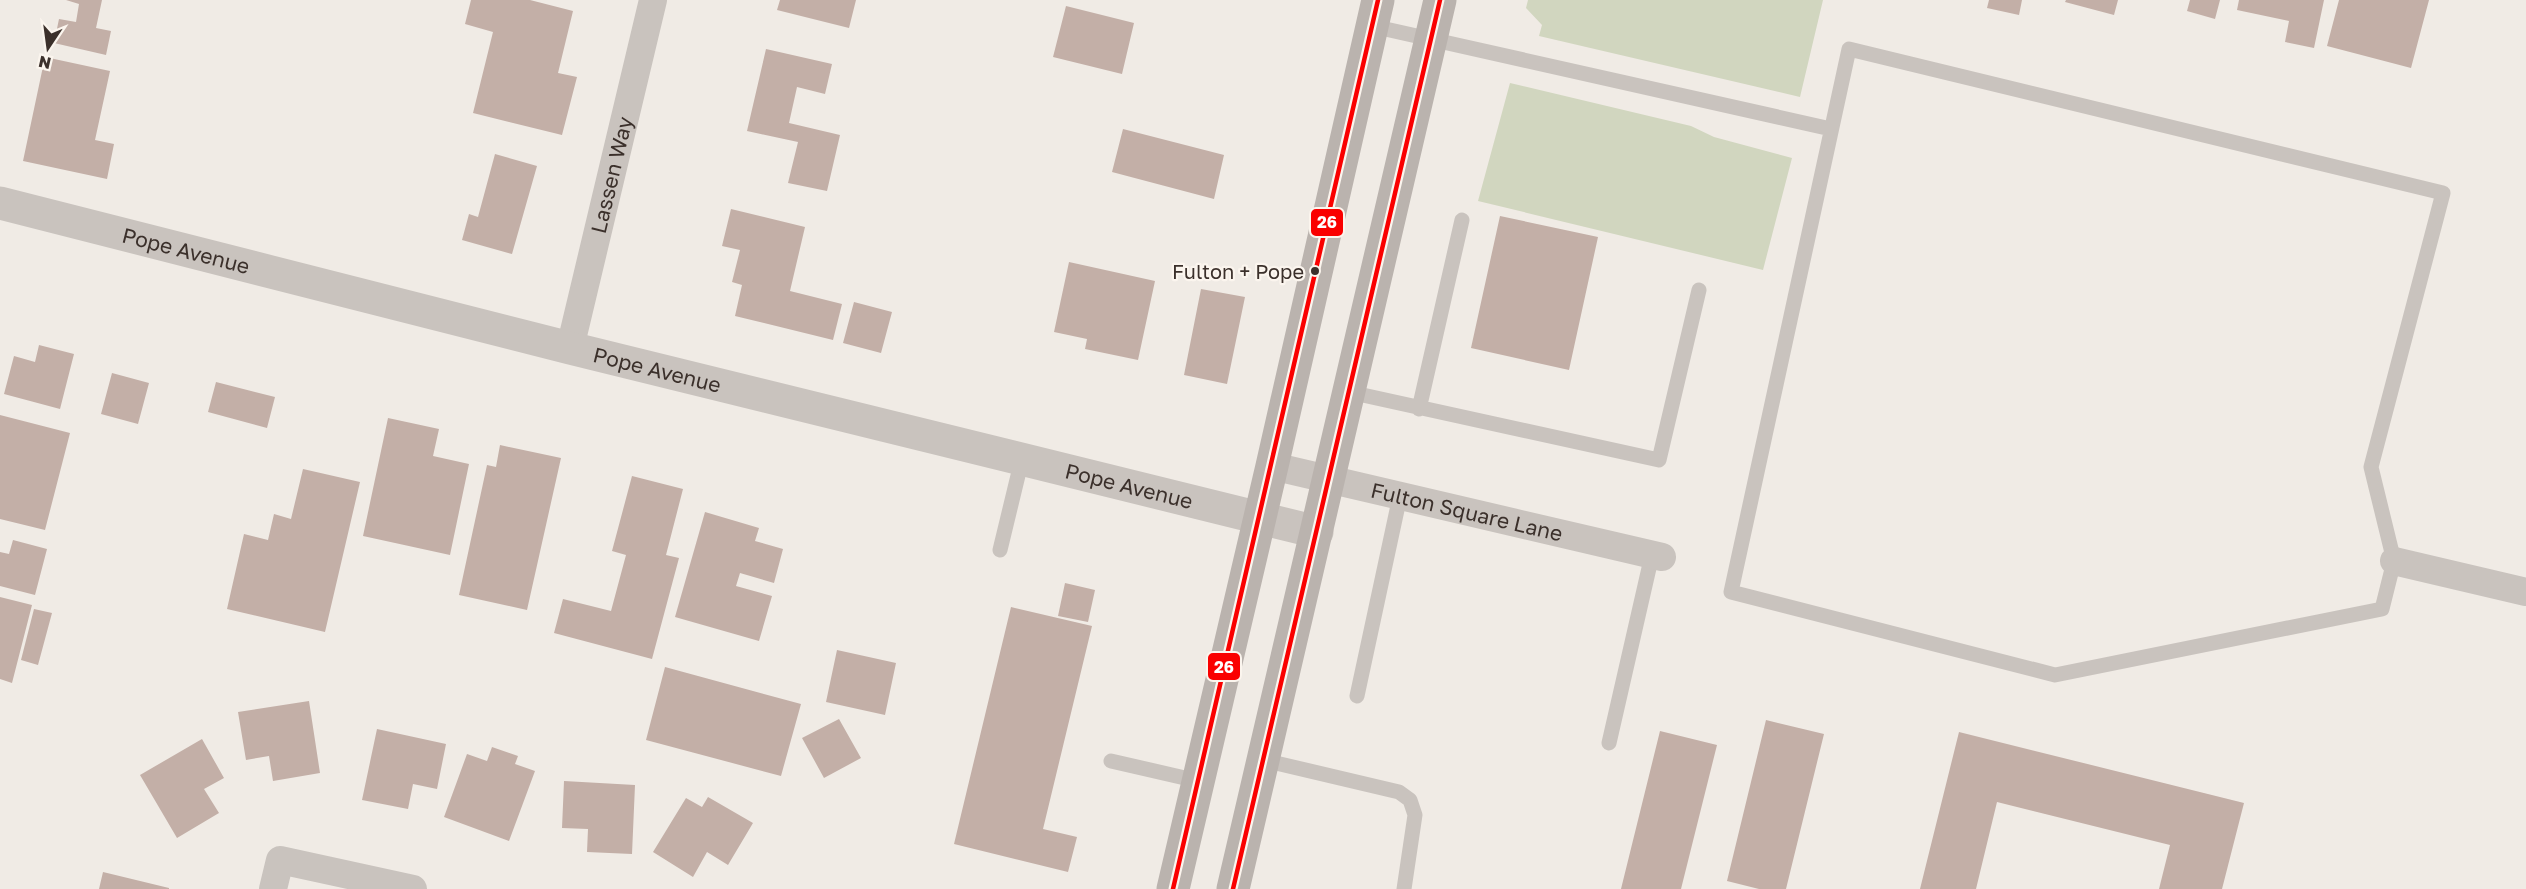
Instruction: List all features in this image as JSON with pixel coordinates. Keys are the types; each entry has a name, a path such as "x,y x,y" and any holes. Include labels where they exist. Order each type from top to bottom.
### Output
{"main road":[{"path":"1233,889 1440,0"},
{"path":"1173,889 1375,13"}],"street":[{"name":"Lassen Way","path":"570,348 653,0"},
{"name":"Pope Avenue","path":"0,204 570,348 1317,532"},
{"name":"Fulton Square Lane","path":"1272,466 1657,556"},
{"path":"2394,561 2526,592"},
{"path":"273,889 280,860 413,889"}],"lane":[{"path":"1375,13 1430,41 1831,129"},
{"path":"1849,49 2443,193 2371,467 2394,561 2382,609 2055,675 1731,592 1849,49"},
{"path":"1419,409 1462,220"},
{"path":"1349,392 1659,460 1699,290"},
{"path":"1000,550 1022,459"},
{"path":"1357,696 1400,496"},
{"path":"1609,743 1657,556"},
{"path":"1263,760 1399,792 1410,800 1415,815 1404,889"},
{"path":"1111,761 1198,782"}],"green space":[{"path":"1528,0 1823,0 1800,97 1539,36 1542,25 1526,8"},
{"path":"1510,83 1691,126 1714,137 1792,158 1763,270 1478,201"}],"building":[{"path":"66,0 102,0 96,28 111,31 106,55 54,43 59,19 76,22 79,4"},
{"path":"471,0 530,0 573,11 558,73 577,77 562,135 473,113 493,32 465,24"},
{"path":"780,0 856,0 849,28 777,10"},
{"path":"1989,0 2022,0 2019,15 1987,8"},
{"path":"2066,0 2118,0 2114,15 2065,2"},
{"path":"2190,0 2220,0 2215,19 2187,11"},
{"path":"2239,0 2324,0 2314,48 2285,42 2289,21 2237,10"},
{"path":"2339,0 2429,0 2411,68 2327,46"},
{"path":"1066,6 1134,23 1122,74 1053,57"},
{"path":"766,49 832,64 825,94 797,87 789,123 840,135 827,191 788,183 798,142 747,131"},
{"path":"45,57 110,71 95,140 114,144 107,179 23,161"},
{"path":"1123,129 1224,155 1214,199 1112,172"},
{"path":"495,154 537,166 512,254 462,240 469,214 478,217"},
{"path":"731,209 805,227 790,291 842,304 833,340 735,316 742,285 732,282 740,250 722,246"},
{"path":"1500,216 1598,237 1569,370 1471,348"},
{"path":"1069,262 1155,281 1138,360 1085,349 1087,339 1054,332"},
{"path":"1201,289 1245,297 1227,384 1184,375"},
{"path":"854,302 892,312 881,353 843,343"},
{"path":"39,345 74,354 60,409 4,394 14,356 35,362"},
{"path":"112,373 149,383 138,424 101,414"},
{"path":"216,382 275,397 267,428 208,412"},
{"path":"0,415 70,433 45,530 0,519"},
{"path":"388,418 439,429 433,456 469,464 450,555 363,536"},
{"path":"500,445 561,458 527,610 459,595 487,465 496,467"},
{"path":"303,469 360,482 325,632 227,609 244,534 268,540 274,514 291,519"},
{"path":"632,476 683,489 666,555 679,558 652,659 554,633 563,599 611,611 626,555 612,551"},
{"path":"705,512 759,528 755,541 783,549 774,583 740,573 736,586 772,596 759,641 675,617"},
{"path":"13,540 47,549 35,595 0,586 0,552 9,554"},
{"path":"1065,583 1095,590 1088,622 1058,616"},
{"path":"0,597 32,605 12,683 0,679"},
{"path":"1011,607 1092,626 1043,829 1077,837 1068,872 954,844"},
{"path":"34,609 52,613 38,665 21,660"},
{"path":"837,650 896,663 885,715 826,702"},
{"path":"665,667 801,704 781,776 646,740"},
{"path":"309,701 320,773 273,781 269,756 246,760 238,712"},
{"path":"839,719 861,758 824,778 802,738"},
{"path":"1766,720 1824,734 1786,889 1759,889 1727,881"},
{"path":"377,729 446,744 437,789 413,784 408,809 362,800"},
{"path":"1660,731 1717,745 1681,889 1621,889"},
{"path":"1959,732 2244,803 2222,889 2159,889 2170,845 1997,802 1976,889 1920,889"},
{"path":"202,739 224,778 204,789 219,813 177,838 140,775"},
{"path":"492,747 518,756 515,764 535,771 509,841 444,817 467,754 487,761"},
{"path":"564,781 635,785 632,854 587,852 588,829 562,828"},
{"path":"708,797 753,823 728,865 707,852 693,877 653,852 686,798 702,807"},
{"path":"103,872 169,888 169,889 99,889"}],"transit line":[{"name":"26","path":"1173,889 1378,0"},
{"name":"26","path":"1233,889 1440,0"}],"place":[{"name":"Fulton + Pope","path":"1315,271"}]}
